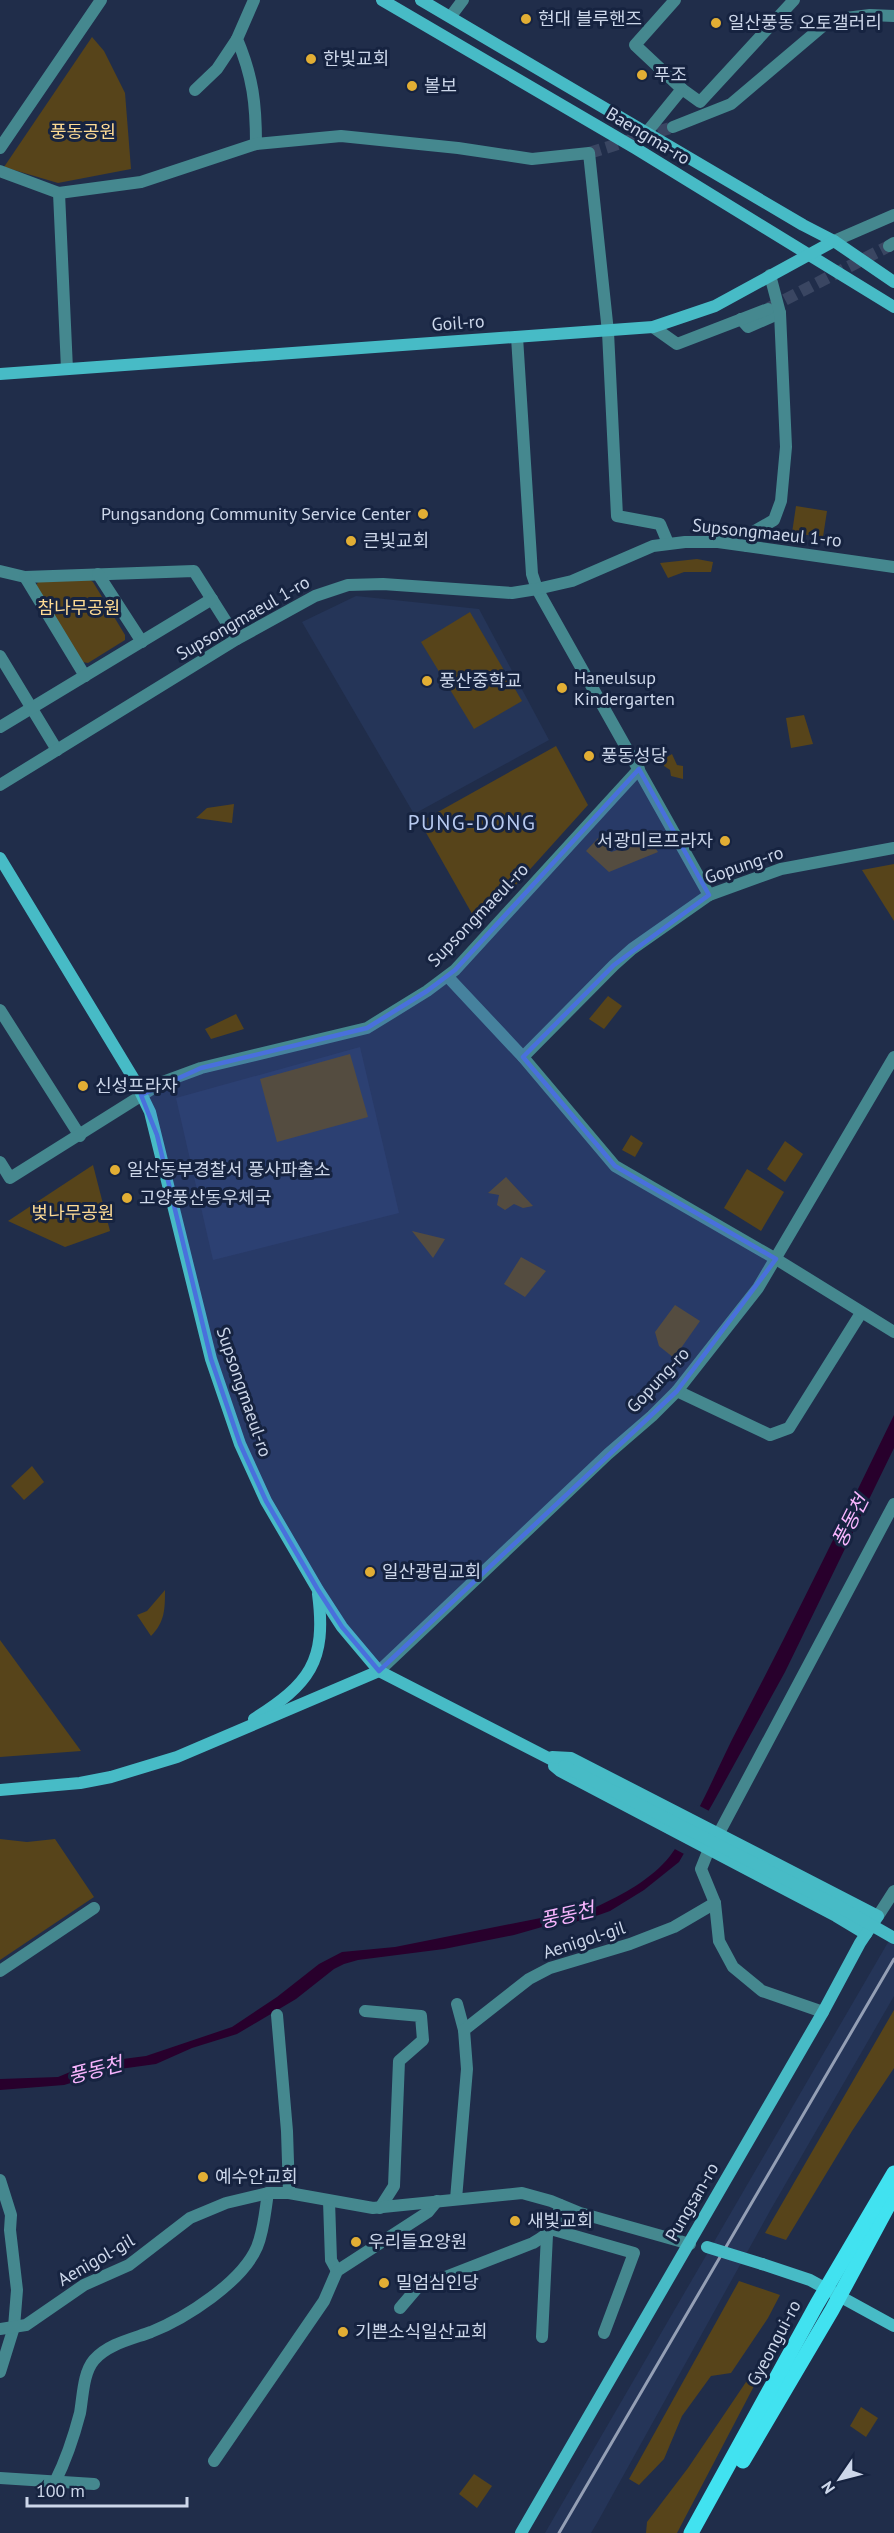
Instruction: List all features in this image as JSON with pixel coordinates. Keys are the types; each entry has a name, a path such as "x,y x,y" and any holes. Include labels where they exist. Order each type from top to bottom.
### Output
{"main road":[{"name":"Baengma-ro","path":"382,0 894,307"},
{"name":"Baengma-ro","path":"421,0 452,16 803,225 834,241 894,282"},
{"name":"Goil-ro","path":"0,374 653,327 715,306 834,241"},
{"name":"Supsongmaeul-ro","path":"0,858 150,1112 211,1359 240,1444 266,1501 342,1628 380,1671 840,1907 894,1938"},
{"path":"229,1736 288,1698 312,1666 322,1629 318,1590"},
{"path":"0,1790 80,1784 111,1778 177,1757 380,1671"},
{"path":"545,1757 571,1758 878,1916"},
{"path":"545,1757 560,1771 866,1934"},
{"name":"Pungsan-ro","path":"521,2533 878,1916"},
{"name":"Gyeongui-ro","path":"701,2533 832,2293 894,2173"},
{"name":"Gyeongui-ro","path":"691,2533 832,2293 894,2195"},
{"path":"690,2244 707,2247 810,2280 894,2326"}],"street":[{"path":"0,148 101,0"},
{"path":"195,90 217,69 237,39 254,0"},
{"path":"452,16 463,0"},
{"path":"675,0 635,45 681,88 700,102 794,0"},
{"path":"673,127 731,104 830,20 870,15 894,16"},
{"path":"237,39 249,68 256,101 256,144"},
{"path":"647,132 681,88"},
{"path":"0,171 58,193 141,182 256,144 341,136 532,159 589,153 608,332 617,516 660,524 668,543"},
{"path":"58,193 67,369"},
{"name":"Goil-ro","path":"834,241 894,215"},
{"path":"747,546 753,532 774,520 781,501 786,447 780,312 770,275"},
{"path":"653,327 676,344 768,309"},
{"path":"741,319 748,327 780,312"},
{"path":"517,337 532,574 537,589 709,895"},
{"name":"Supsongmaeul 1-ro","path":"0,785 237,639 315,596 348,585 383,584 512,592 537,589 572,581 653,546 668,543 718,542 894,567"},
{"path":"0,571 26,577 194,571 237,639"},
{"path":"98,574 142,642"},
{"path":"26,577 85,676"},
{"path":"0,727 212,599"},
{"path":"0,656 57,750"},
{"name":"Supsongmaeul-ro","path":"0,1162 10,1178 80,1136 141,1095 163,1083 201,1068 367,1028 448,977 639,769"},
{"name":"Gopung-ro","path":"523,1057 626,954 709,895 781,869 894,849"},
{"path":"448,977 523,1057 615,1166 776,1259 894,1332"},
{"path":"0,1010 80,1136"},
{"name":"Gopung-ro","path":"380,1671 677,1391 758,1288 894,1057"},
{"path":"677,1391 770,1435 789,1428 861,1312"},
{"path":"716,1831 894,1504"},
{"path":"706,1847 701,1869 715,1903 718,1941 733,1967 762,1990 823,2012"},
{"name":"Pungsan-ro","path":"878,1916 894,1891"},
{"name":"Aenigol-gil","path":"464,2030 529,1979 550,1968 630,1944 674,1927 715,1903"},
{"path":"0,1971 94,1908"},
{"path":"456,2199 467,2069 464,2030 457,2004"},
{"path":"365,2011 421,2016 423,2040 399,2061 394,2186 380,2208"},
{"path":"277,2016 287,2131 289,2193"},
{"path":"0,2180 11,2215 6,2241 17,2290 14,2327 0,2372"},
{"name":"Aenigol-gil","path":"0,2329 26,2325 84,2285 136,2261 190,2218 226,2203 267,2193 289,2193 360,2207 380,2208 514,2192 529,2194 580,2213 690,2244"},
{"path":"55,2482 66,2456 79,2414 87,2373 93,2361 115,2345 170,2324 212,2296 240,2273 257,2247 263,2228 267,2193"},
{"path":"329,2201 331,2260 337,2271"},
{"path":"214,2461 324,2301 337,2271 428,2212 437,2201"},
{"path":"399,2308 417,2288 533,2242 550,2232 558,2221 560,2205"},
{"path":"550,2232 634,2253 604,2333"},
{"path":"542,2337 550,2232"},
{"path":"0,2478 94,2484"}],"highlighted area":[{"path":"639,769 709,895 614,965 523,1057 615,1166 776,1259 677,1391 379,1671 342,1627 318,1590 266,1501 240,1444 211,1359 157,1135 141,1095 201,1068 367,1028 427,991 455,970"}],"shaded area":[{"name":"풍산중학교","path":"356,596 479,609 549,740 414,814 302,622"},
{"path":"360,1047 399,1213 213,1260 176,1098"},
{"path":"894,1932 894,1996 771,2209 597,2523 591,2533 545,2533"}],"green space":[{"name":"풍동공원","path":"92,37 104,51 125,93 131,169 58,183 4,167"},
{"path":"796,506 827,511 823,537 792,533"},
{"path":"697,559 713,562 711,572 684,572 668,578 660,563"},
{"name":"참나무공원","path":"87,578 93,582 125,635 125,640 88,663 82,662 35,588 39,580"},
{"path":"470,612 522,701 474,729 421,642"},
{"path":"804,715 813,744 791,748 786,718"},
{"path":"556,746 588,805 479,926 420,822"},
{"path":"672,754 677,765 683,766 683,779 671,776 670,770 664,766 664,759"},
{"path":"234,804 232,823 196,818 207,808"},
{"path":"598,838 611,852 650,840 658,852 609,872 586,851"},
{"path":"894,864 894,921 862,870"},
{"path":"608,996 622,1006 604,1029 589,1019"},
{"path":"236,1014 244,1029 211,1039 205,1029"},
{"path":"350,1054 368,1117 277,1142 260,1079"},
{"path":"631,1135 643,1143 635,1157 622,1150"},
{"path":"785,1141 803,1154 785,1182 767,1169"},
{"name":"벚나무공원","path":"93,1165 110,1231 65,1247 8,1221"},
{"path":"747,1169 784,1192 761,1231 724,1208"},
{"path":"506,1177 533,1206 523,1208 514,1204 505,1210 497,1205 499,1195 488,1193"},
{"path":"412,1231 445,1239 433,1258"},
{"path":"521,1257 546,1271 525,1297 504,1284"},
{"path":"675,1305 700,1321 674,1358 659,1346 655,1332"},
{"path":"32,1466 44,1482 24,1500 11,1486"},
{"path":"165,1590 163,1615 159,1626 151,1636 137,1615 147,1611"},
{"path":"0,1640 81,1751 0,1757"},
{"path":"0,1839 27,1842 55,1839 94,1897 0,1960"},
{"path":"894,2010 894,2068 852,2131 786,2240 765,2233"},
{"path":"739,2281 780,2295 768,2318 731,2373 711,2376 682,2416 664,2459 639,2485 629,2479"},
{"path":"765,2365 677,2533 646,2533 647,2522 688,2468 746,2382"},
{"path":"861,2407 878,2418 866,2437 850,2426"},
{"path":"474,2474 492,2486 477,2508 459,2494"}],"water":[{"name":"풍동천","path":"894,1415 894,1448 785,1672 679,1862 644,1890 610,1911 585,1920 542,1927 444,1949 358,1960 344,1964 334,1969 296,1999 237,2034 192,2048 156,2064 98,2072 64,2085 0,2090 0,2079 58,2077 92,2063 146,2056 232,2027 277,1997 319,1964 342,1952 395,1947 596,1907 646,1879 670,1856 698,1810"}],"pier":[{"path":"696,1804 711,1812 686,1855 671,1847"}],"tunnel":[{"path":"589,153 673,127"},
{"path":"769,308 889,246"}],"railway":[{"path":"559,2533 894,1959"}],"place":[{"name":"현대 블루핸즈","path":"526,19"},
{"name":"일산풍동 오토갤러리","path":"716,23"},
{"name":"한빛교회","path":"311,59"},
{"name":"푸조","path":"642,75"},
{"name":"볼보","path":"412,86"},
{"name":"Pungsandong Community Service Center","path":"423,514"},
{"name":"큰빛교회","path":"351,541"},
{"name":"풍산중학교","path":"427,681"},
{"name":"Haneulsup Kindergarten","path":"562,688"},
{"name":"풍동성당","path":"589,756"},
{"name":"서광미르프라자","path":"725,841"},
{"name":"신성프라자","path":"83,1086"},
{"name":"일산동부경찰서 풍사파출소","path":"115,1170"},
{"name":"고양풍산동우체국","path":"127,1198"},
{"name":"일산광림교회","path":"370,1572"},
{"name":"예수안교회","path":"203,2177"},
{"name":"새빛교회","path":"515,2221"},
{"name":"우리들요양원","path":"356,2242"},
{"name":"밀엄심인당","path":"384,2283"},
{"name":"기쁜소식일산교회","path":"343,2332"}],"district":[{"name":"PUNG-DONG","path":"472,823"}]}
